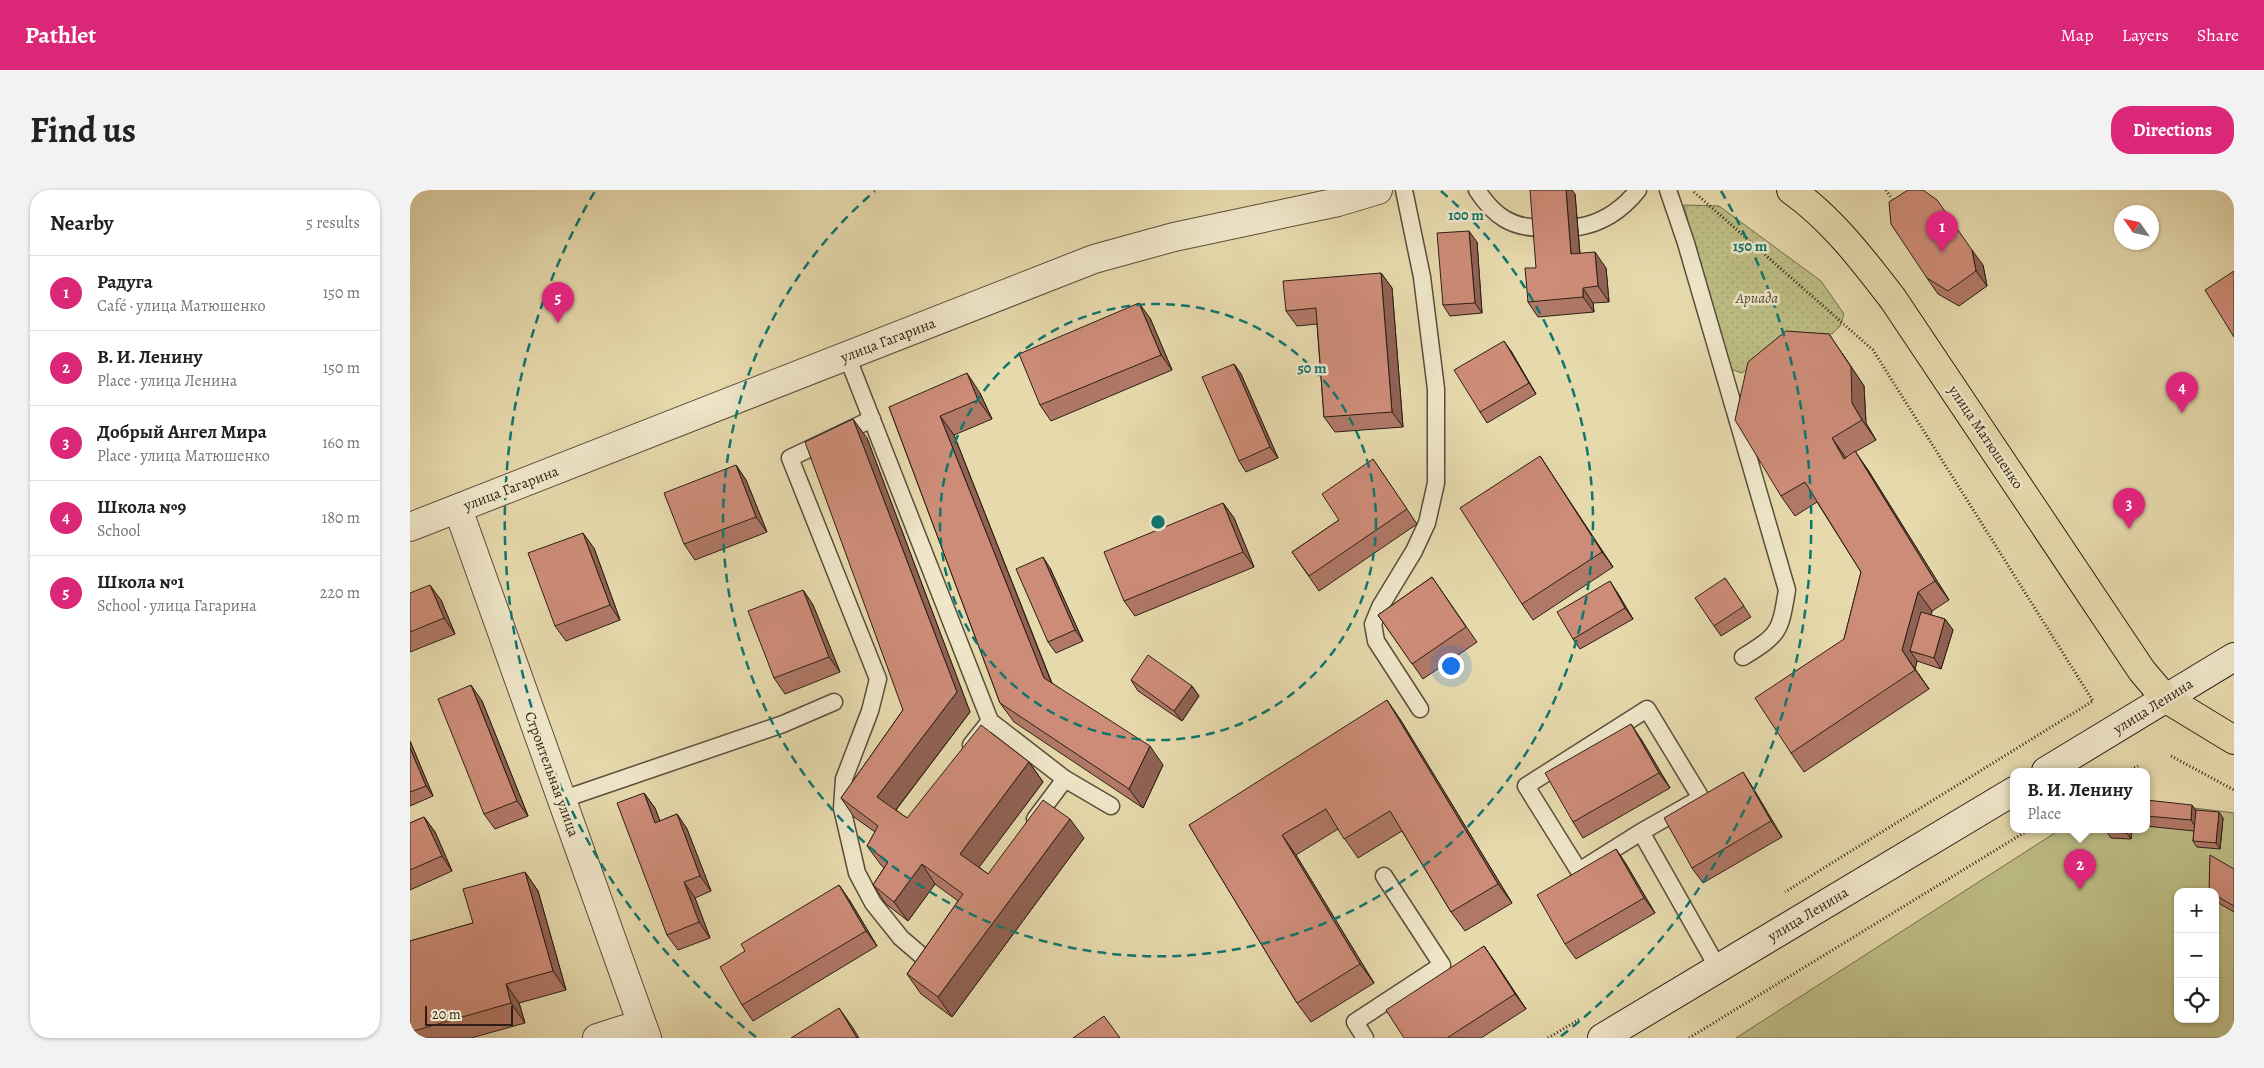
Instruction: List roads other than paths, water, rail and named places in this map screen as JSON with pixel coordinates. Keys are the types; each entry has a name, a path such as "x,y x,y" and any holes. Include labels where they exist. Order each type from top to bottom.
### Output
{"main road":[{"name":"улица Матюшенко","path":"1795,192 1857,252 1893,299 2137,663 2164,698"},
{"path":"2164,698 2234,740"}],"street":[{"name":"улица Гагарина","path":"410,527 1094,259 1333,196 1378,190"},
{"name":"Строительная улица","path":"458,509 644,1031"},
{"name":"улица Ленина","path":"2051,768 2234,657"},
{"name":"улица Ленина","path":"1602,1038 2010,792"},
{"path":"597,1038 644,1031"}],"lane":[{"path":"1404,190 1422,277 1436,389 1436,483 1427,523 1373,624 1376,641 1420,709"},
{"path":"1476,190 1485,202 1506,221 1523,228 1543,228"},
{"path":"1578,227 1596,224 1619,210 1638,190"},
{"path":"1668,190 1686,243 1787,590 1782,622 1770,641 1743,657"},
{"path":"847,356 990,721 1065,779 1111,806"},
{"path":"872,419 790,458 878,679 870,711 844,779 842,808 857,873 873,903 900,938 922,956"},
{"path":"561,800 783,724 834,702"},
{"path":"1647,709 1701,798 1641,832 1579,871 1526,786 1647,709"},
{"path":"960,758 990,721"},
{"path":"1025,833 1065,779"},
{"path":"1641,832 1718,968"},
{"path":"1365,1038 1355,1022 1442,965 1384,876"}],"place":[{"name":"Радуга","path":"1942,252"},
{"name":"Школа №1","path":"558,323"},
{"name":"Школа №9","path":"2182,413"},
{"name":"Добрый Ангел Мира","path":"2129,529"},
{"name":"В. И. Ленину","path":"2080,890"}],"park label":[{"name":"Ариада","path":"1757,298"}]}
